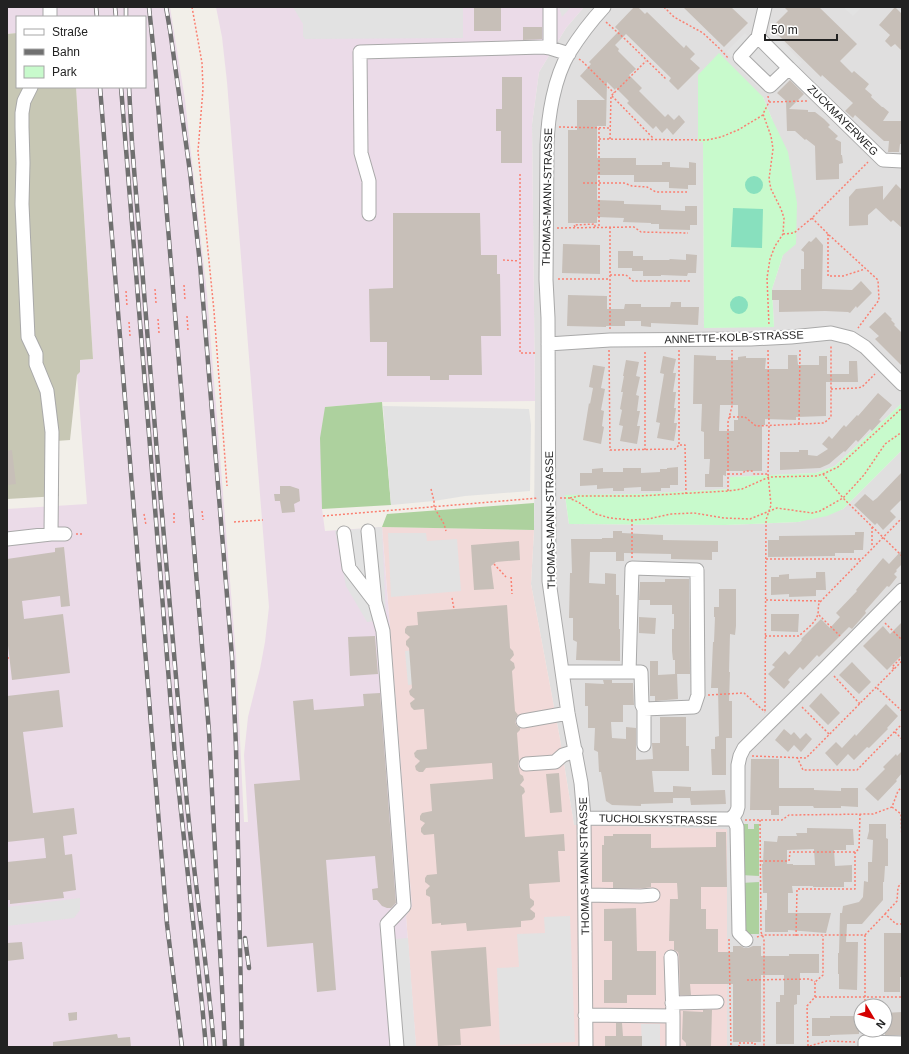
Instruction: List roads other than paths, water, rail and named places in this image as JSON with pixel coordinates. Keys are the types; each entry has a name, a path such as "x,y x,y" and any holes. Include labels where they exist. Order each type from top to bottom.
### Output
{"street":[{"path":"550,7 550,48"},
{"path":"765,7 758,38 740,57 770,86 789,68"},
{"name":"THOMAS-MANN-STRASSE","path":"586,1047 583,796 568,713 549,581 548,318 546,228 548,127 552,101 563,66 569,54 601,11"},
{"name":"ZUCKMAYERWEG","path":"758,38 883,160 902,161"},
{"path":"369,214 369,181 361,153 360,52 550,48 569,54"},
{"path":"31,88 24,102 22,114 22,204 28,337 36,354 36,364 47,391 52,432 51,534"},
{"name":"ANNETTE-KOLB-STRASSE","path":"548,344 610,340 732,340 831,333 851,338 865,347 902,384"},
{"path":"368,531 375,602 383,630 404,906 387,924 397,1047"},
{"path":"344,533 349,568 375,602"},
{"path":"7,539 51,534 65,534"},
{"path":"629,672 632,568 697,570 698,695 694,707 644,709"},
{"name":"TUCHOLSKYSTRASSE","path":"584,818 733,818 738,807 738,765 744,748 826,668 902,590"},
{"path":"562,672 641,672 642,705 644,709 644,745"},
{"path":"522,721 568,713"},
{"path":"526,764 555,762 563,755 576,751"},
{"path":"733,818 737,827 739,933 746,940"},
{"path":"585,895 653,895"},
{"path":"671,957 673,1047"},
{"path":"672,1003 717,1002"},
{"path":"585,1015 673,1016"},
{"path":"865,1045 902,1043"}],"railway":[{"path":"96,7 97,16"},
{"path":"115,7 116,16"},
{"path":"126,7 126,16"},
{"path":"149,7 209,732 225,1047"},
{"path":"166,7 190,172 200,264 232,657 236,747 242,1047"},
{"path":"100,88 167,924 182,1047"},
{"path":"121,88 175,756 206,1047"},
{"path":"129,88 132,144 165,550 189,825 214,1047"},
{"path":"245,938 249,968"}]}
